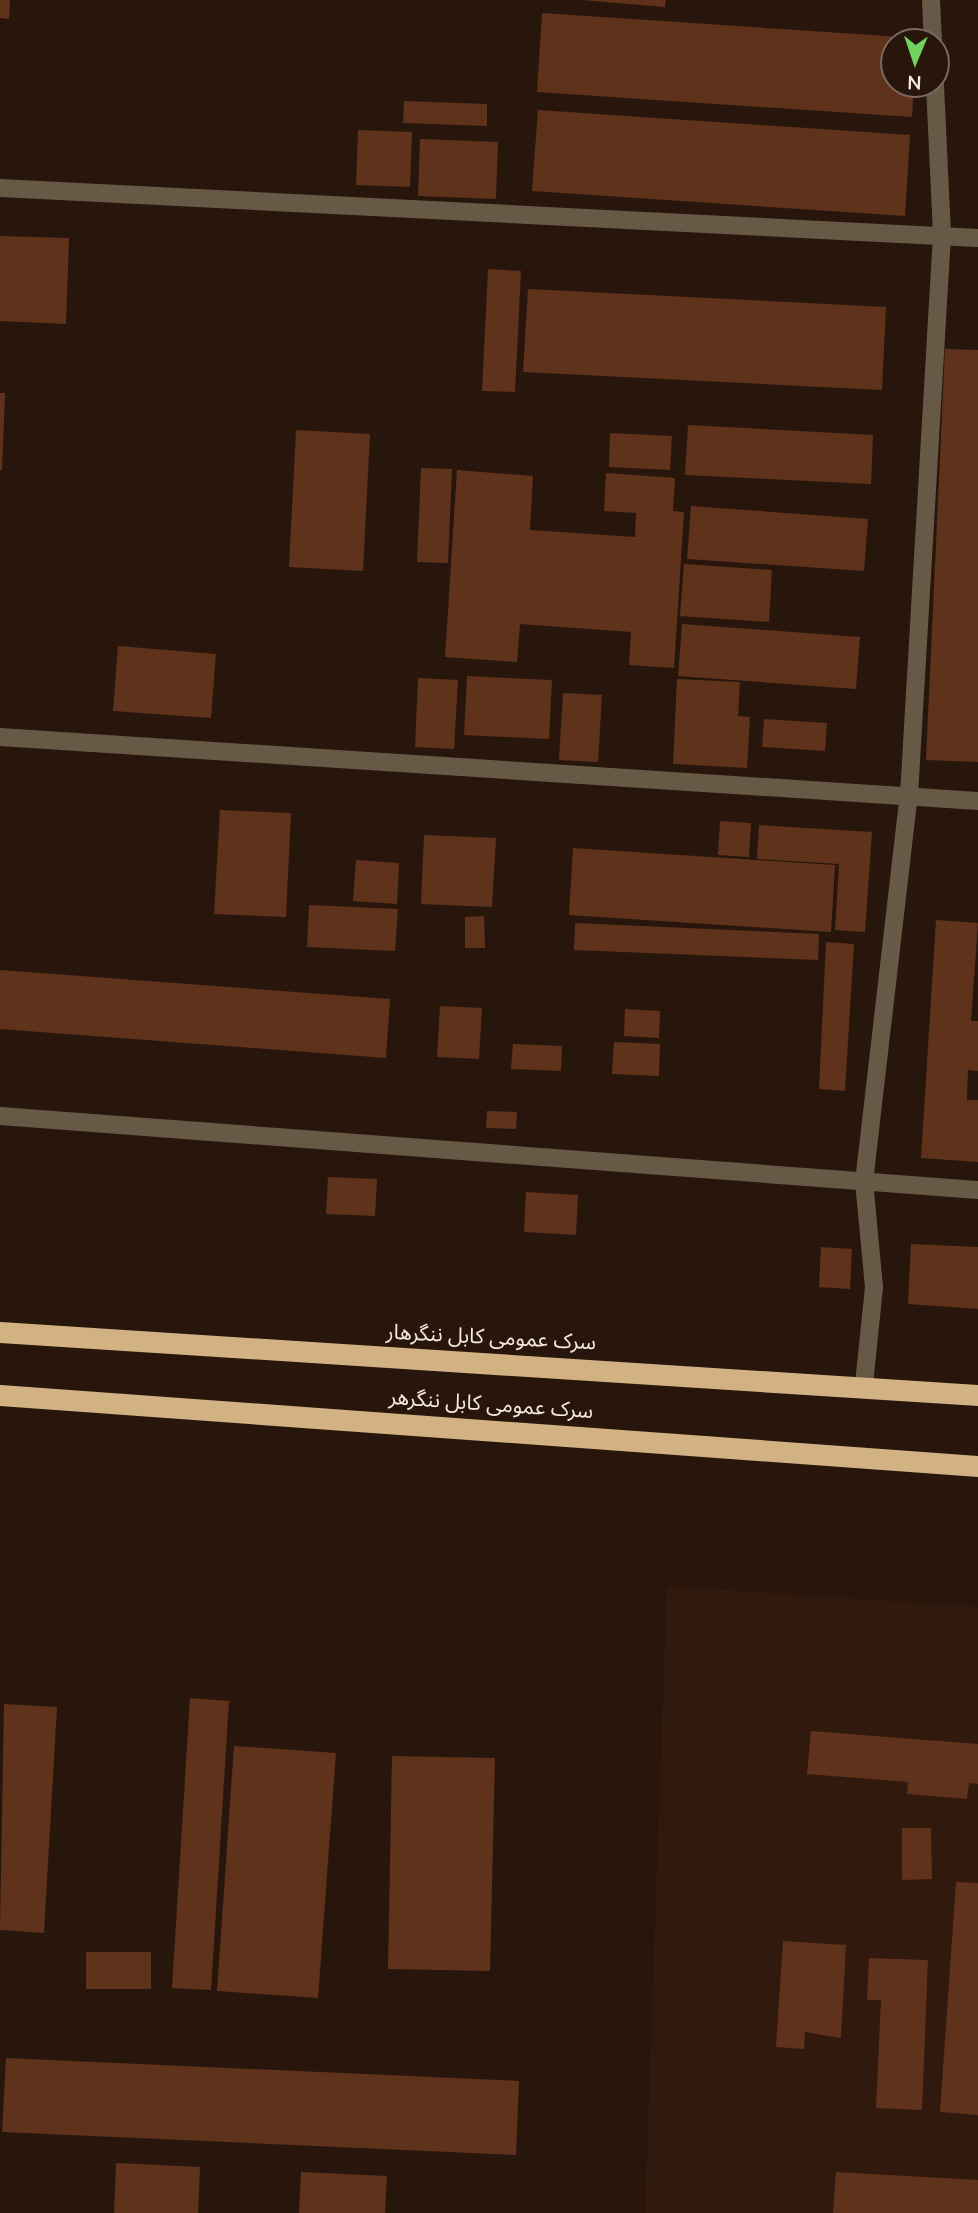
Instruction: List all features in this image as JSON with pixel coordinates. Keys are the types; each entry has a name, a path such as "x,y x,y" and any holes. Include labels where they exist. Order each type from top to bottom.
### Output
{"highway":[{"name":"سرک عمومی کابل ننگرهار","path":"0,1332 864,1384 978,1395"},
{"name":"سرک عمومی کابل ننگرهر","path":"0,1395 978,1466"}],"lane":[{"path":"931,0 932,28"},
{"path":"864,1384 874,1287 864,1182 909,795 942,234 936,98"},
{"path":"0,188 942,234 978,238"},
{"path":"0,737 978,801"},
{"path":"0,1116 978,1190"}],"shaded area":[{"path":"667,1586 978,1607 978,2213 645,2213"}],"building":[{"path":"0,0 10,0 9,19 0,18"},
{"path":"582,0 666,0 665,7"},
{"path":"542,13 880,36 880,98 913,98 912,117 537,92"},
{"path":"404,101 487,104 487,126 403,123"},
{"path":"538,110 910,135 905,216 532,191"},
{"path":"358,130 412,132 410,187 356,185"},
{"path":"420,139 498,142 496,199 418,196"},
{"path":"0,236 69,238 66,324 0,321"},
{"path":"488,269 521,271 515,392 482,391"},
{"path":"528,289 886,307 882,390 523,372"},
{"path":"945,349 978,350 978,762 926,760"},
{"path":"0,393 5,393 2,470 0,470"},
{"path":"688,425 873,435 871,484 685,475"},
{"path":"296,430 370,434 363,571 289,567"},
{"path":"610,433 672,436 670,470 609,467"},
{"path":"421,468 452,469 448,563 417,562"},
{"path":"457,470 533,476 530,530 635,537 636,513 604,511 606,473 675,478 673,511 684,512 674,668 629,665 631,632 520,624 517,662 445,657"},
{"path":"691,506 868,519 864,571 687,559"},
{"path":"684,564 772,570 769,622 680,616"},
{"path":"682,624 860,637 856,689 678,676"},
{"path":"118,646 216,654 211,718 113,711"},
{"path":"467,676 552,680 549,739 464,735"},
{"path":"418,678 458,680 454,749 415,747"},
{"path":"677,679 740,682 738,716 750,717 747,768 673,764"},
{"path":"563,693 602,695 598,762 559,760"},
{"path":"764,719 827,723 825,751 762,747"},
{"path":"220,810 291,813 286,917 214,914"},
{"path":"720,821 751,823 749,857 718,855"},
{"path":"759,825 872,832 865,932 835,930 839,864 757,859"},
{"path":"424,835 496,838 492,907 421,904"},
{"path":"573,848 835,865 831,932 569,915"},
{"path":"356,860 399,863 397,904 353,901"},
{"path":"309,905 398,909 395,951 307,947"},
{"path":"484,916 485,948 465,948 465,917"},
{"path":"936,920 978,923 971,1021 978,1021 978,1071 968,1070 967,1100 978,1100 978,1162 921,1158"},
{"path":"575,923 819,934 818,960 574,950"},
{"path":"826,942 854,944 845,1091 819,1089"},
{"path":"0,970 390,999 386,1058 0,1029"},
{"path":"440,1006 482,1008 479,1059 437,1057"},
{"path":"625,1009 660,1011 659,1038 624,1036"},
{"path":"614,1042 660,1044 659,1076 612,1074"},
{"path":"513,1044 562,1046 561,1071 511,1069"},
{"path":"487,1111 517,1112 516,1129 486,1128"},
{"path":"328,1177 377,1179 375,1216 326,1214"},
{"path":"526,1192 578,1195 576,1235 524,1232"},
{"path":"911,1244 978,1247 978,1309 908,1304"},
{"path":"821,1247 852,1249 850,1289 819,1287"},
{"path":"190,1698 229,1701 211,1990 172,1988"},
{"path":"4,1704 57,1707 44,1933 0,1930"},
{"path":"811,1731 978,1744 978,1784 969,1783 967,1799 907,1794 908,1782 807,1774"},
{"path":"234,1746 336,1753 318,1998 217,1991"},
{"path":"392,1756 495,1758 490,1971 388,1969"},
{"path":"902,1828 931,1828 932,1879 902,1880"},
{"path":"956,1882 978,1883 978,2115 940,2112"},
{"path":"783,1941 846,1945 841,2038 805,2032 804,2049 776,2047"},
{"path":"86,1952 151,1952 151,1989 86,1989"},
{"path":"869,1958 928,1960 922,2110 876,2108 881,2000 867,2000"},
{"path":"6,2058 519,2081 516,2155 2,2132"},
{"path":"116,2163 200,2167 198,2213 114,2213"},
{"path":"301,2172 387,2176 385,2213 299,2213"},
{"path":"836,2172 978,2180 978,2213 833,2213"}]}
